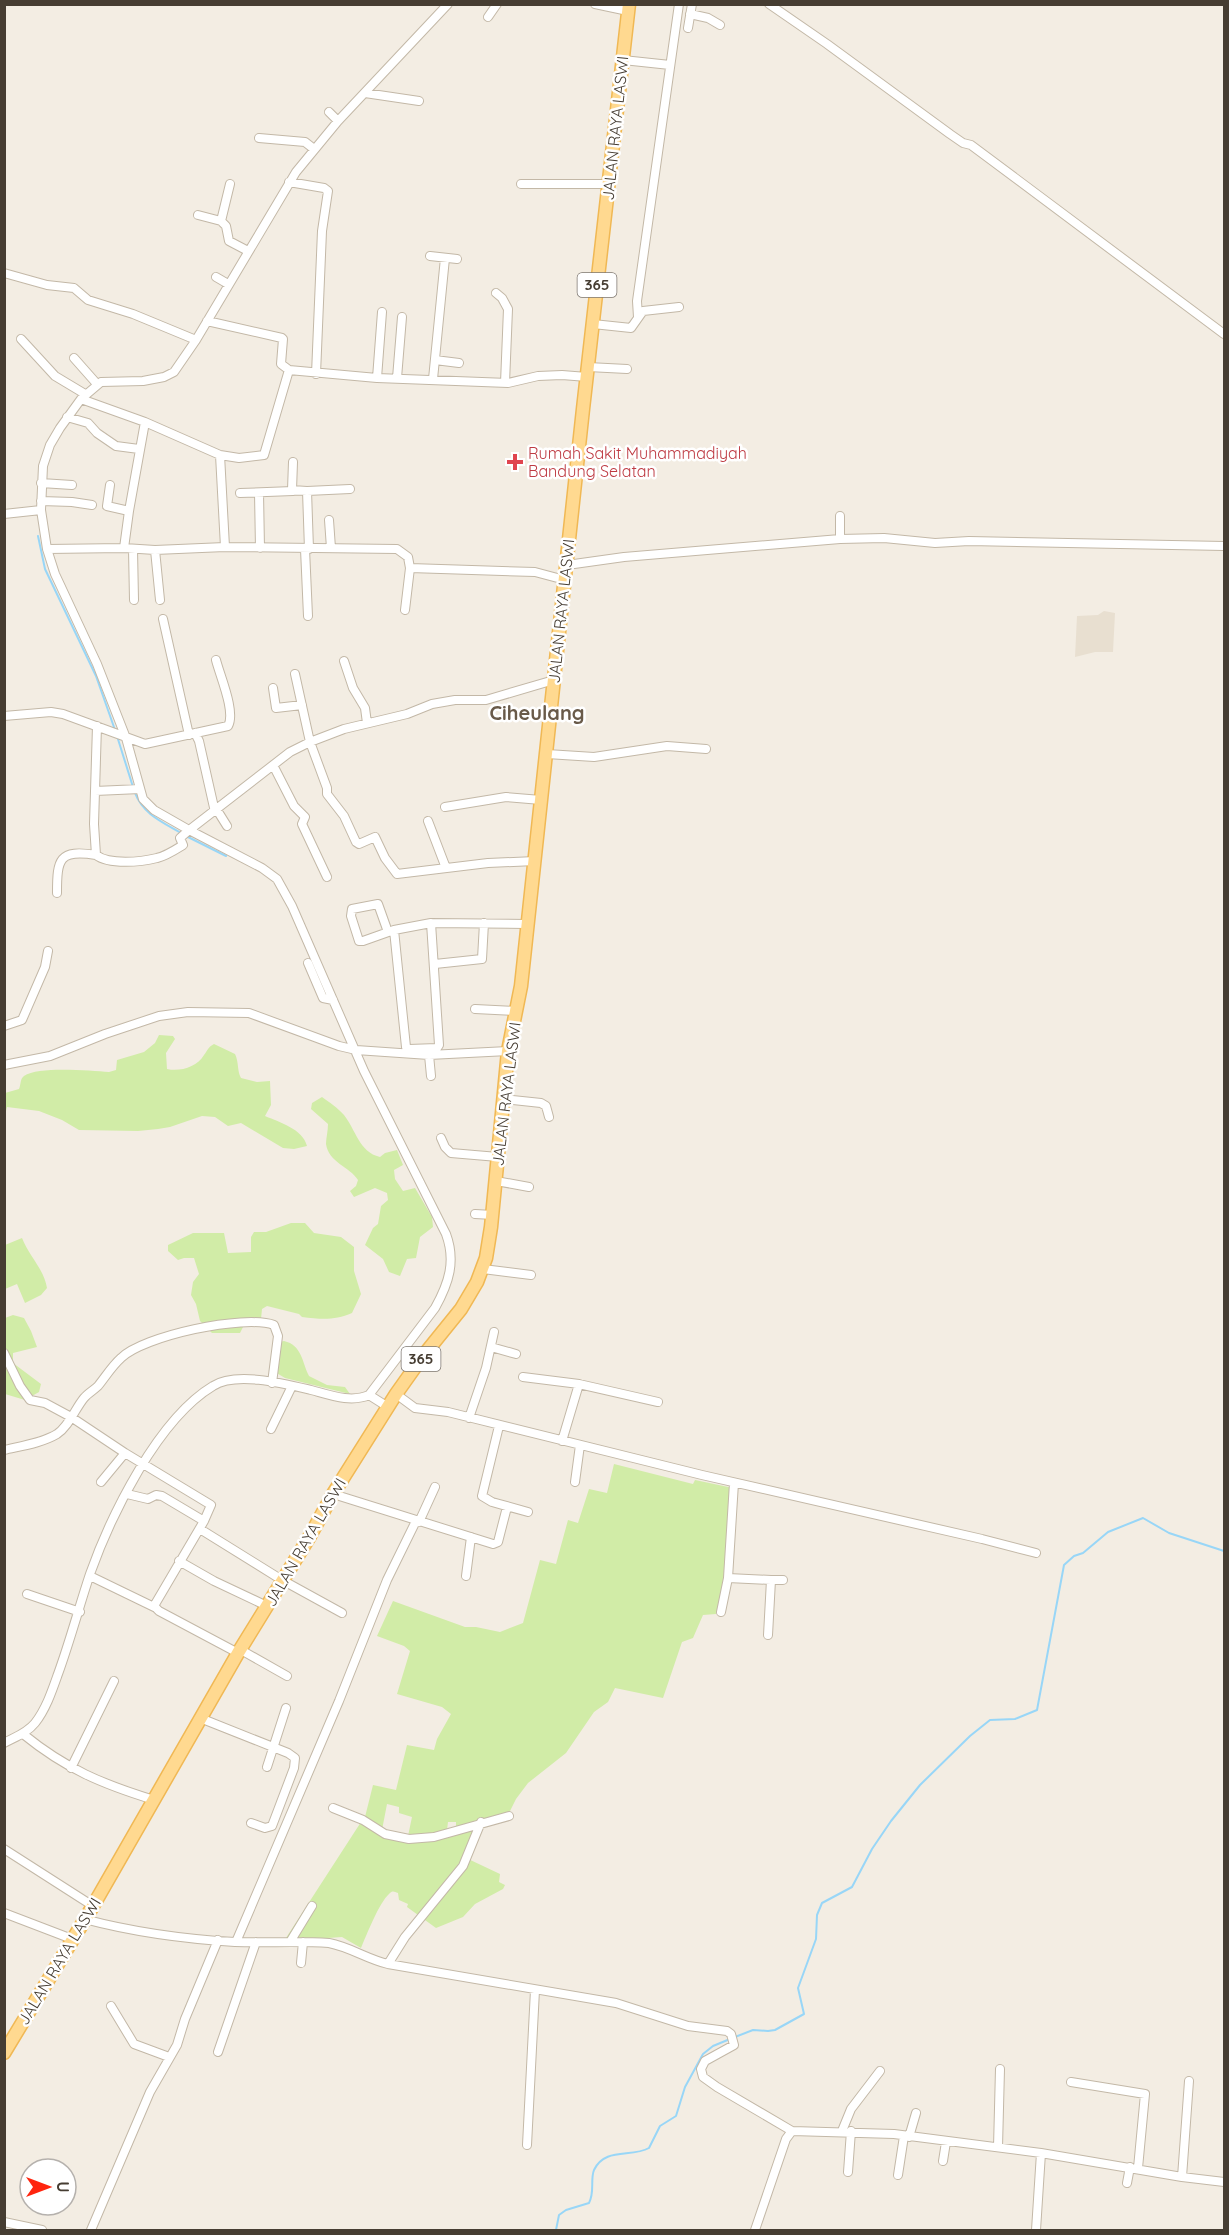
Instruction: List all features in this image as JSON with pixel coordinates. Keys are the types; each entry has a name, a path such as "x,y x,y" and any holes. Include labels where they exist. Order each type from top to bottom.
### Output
{"main road":[{"name":"JALAN RAYA LASWI","path":"4,2053 93,1906 333,1494 396,1394 466,1302 483,1269 493,1215 508,1051 522,986 629,8"}],"street":[{"path":"369,1395 435,1308 446,1287 452,1260 448,1241 364,1071 292,906 277,879 262,868 188,830 147,804 136,790 126,738 88,643 55,574 38,508 43,466 50,446 82,394 105,381 143,381 168,376 174,372 192,338 207,321 224,281 248,251 311,147 448,4"},
{"path":"488,17 497,4"},
{"path":"595,4 629,8"},
{"path":"638,317 637,303 679,4"},
{"path":"688,28 692,4"},
{"path":"769,4 950,134 963,143 971,145 1224,334"},
{"path":"690,14 708,18 720,25"},
{"path":"623,60 670,66"},
{"path":"365,93 419,101"},
{"path":"329,112 338,121"},
{"path":"259,138 311,147"},
{"path":"290,182 328,191 322,231 316,374"},
{"path":"221,221 230,184"},
{"path":"521,184 609,184"},
{"path":"198,215 221,221 226,226 229,241 248,251"},
{"path":"430,256 457,259"},
{"path":"433,379 445,258"},
{"path":"4,273 47,285 74,288 87,300 133,314 192,338"},
{"path":"496,293 508,309 505,383"},
{"path":"593,324 631,328 646,310 679,307"},
{"path":"377,378 382,312"},
{"path":"397,378 402,317"},
{"path":"207,321 282,338 281,364 289,370 316,374 505,383 627,369"},
{"path":"21,339 55,376 82,394 220,455 239,458 264,455 289,370"},
{"path":"74,358 97,384"},
{"path":"435,360 459,363"},
{"path":"67,417 88,423 114,450 139,449"},
{"path":"134,600 129,549 129,511 145,422"},
{"path":"220,455 225,547"},
{"path":"293,462 293,491"},
{"path":"41,483 72,485"},
{"path":"110,485 107,506 129,511"},
{"path":"240,493 350,489"},
{"path":"307,491 308,616"},
{"path":"259,493 260,548"},
{"path":"4,514 72,502 92,506"},
{"path":"840,516 840,539"},
{"path":"329,520 331,549"},
{"path":"410,567 566,571 624,557 840,539 884,538 935,543 969,541 1224,546"},
{"path":"47,549 155,550 225,547 397,549 408,557 410,567 405,610"},
{"path":"155,550 160,600"},
{"path":"163,619 192,734 199,741 216,811 227,826"},
{"path":"4,716 51,712 63,714 147,745 228,726 230,724 228,701 216,660"},
{"path":"344,661 355,693 364,708 367,723"},
{"path":"296,674 310,742 327,788 327,794 344,816 356,842 359,844 375,837 385,858 397,874 488,863 535,861"},
{"path":"57,893 57,873 60,859 64,856 80,852 114,862 159,858 183,845 180,838 188,830 216,811 273,765 310,742 344,729 407,714 432,704 455,700 486,700 554,680"},
{"path":"273,688 276,708 302,705"},
{"path":"96,855 94,824 97,726"},
{"path":"546,754 594,757 667,746 706,749"},
{"path":"273,765 294,806 305,817 302,824 327,877"},
{"path":"95,791 136,790"},
{"path":"445,807 506,797 541,800"},
{"path":"428,821 446,868"},
{"path":"431,923 439,1045 437,1048 409,1049 406,1047 391,931 378,904 352,909 351,916 359,941 391,931 431,923 527,924"},
{"path":"435,964 482,959 484,923"},
{"path":"4,1026 22,1020 45,967 48,951"},
{"path":"308,963 323,998 333,1000"},
{"path":"318,986 328,989"},
{"path":"475,1009 516,1011"},
{"path":"4,1065 50,1056 159,1016 188,1012 249,1013 356,1050 429,1055 508,1051"},
{"path":"429,1055 431,1076"},
{"path":"504,1099 541,1103 546,1106 549,1117"},
{"path":"441,1138 451,1153 498,1157"},
{"path":"496,1181 529,1187"},
{"path":"475,1214 493,1215"},
{"path":"483,1269 531,1275"},
{"path":"4,1450 51,1437 61,1430 85,1397 96,1388 123,1356 133,1348 177,1333 216,1325 258,1323 274,1325 278,1336 272,1383"},
{"path":"469,1418 494,1332"},
{"path":"491,1347 516,1354"},
{"path":"4,1353 26,1396 36,1402 47,1403 71,1417 211,1505 200,1529 154,1603 154,1607"},
{"path":"523,1377 579,1384 658,1402"},
{"path":"4,1743 23,1734 35,1723 48,1701 80,1612 90,1576 127,1494 143,1464 168,1428 184,1410 220,1382 234,1380 252,1380 292,1386 351,1398 369,1395 388,1407"},
{"path":"562,1441 579,1384"},
{"path":"271,1429 292,1386"},
{"path":"396,1394 415,1408 448,1412 734,1483 1036,1553"},
{"path":"499,1426 482,1496 492,1502 528,1512"},
{"path":"575,1482 580,1445"},
{"path":"100,1482 125,1453"},
{"path":"721,1612 728,1578 734,1483"},
{"path":"236,1942 339,1701 387,1580 435,1487"},
{"path":"127,1494 147,1499 156,1495 162,1496 204,1521"},
{"path":"333,1494 490,1543 497,1543 507,1506"},
{"path":"200,1529 282,1580 342,1613"},
{"path":"466,1576 471,1537"},
{"path":"179,1561 214,1581 267,1606"},
{"path":"90,1576 287,1676"},
{"path":"728,1578 783,1580"},
{"path":"768,1635 771,1580"},
{"path":"27,1594 80,1612"},
{"path":"71,1768 114,1681"},
{"path":"267,1767 286,1708"},
{"path":"201,1718 293,1755 295,1765 272,1826 265,1828 251,1823"},
{"path":"23,1734 71,1768 108,1785 154,1800"},
{"path":"333,1808 363,1820 386,1834 406,1839 434,1837 509,1816"},
{"path":"388,1964 405,1937 463,1866 481,1822"},
{"path":"4,1849 93,1906"},
{"path":"290,1942 312,1906"},
{"path":"4,1913 72,1940"},
{"path":"84,1918 136,1930 236,1942 337,1944 388,1964 624,2005 688,2026 727,2031 733,2039 731,2048 705,2061 701,2070 703,2077 792,2130 842,2131 998,2147 1224,2182"},
{"path":"91,2230 150,2092 177,2044 218,1940"},
{"path":"219,2052 256,1942"},
{"path":"301,1964 303,1942"},
{"path":"527,2145 535,1990"},
{"path":"111,2006 134,2044 169,2057"},
{"path":"998,2147 1000,2069"},
{"path":"842,2131 851,2109 880,2071"},
{"path":"1182,2177 1188,2081"},
{"path":"1071,2082 1145,2094 1134,2168 1127,2183"},
{"path":"898,2175 907,2137 916,2113"},
{"path":"755,2230 786,2139 792,2130"},
{"path":"848,2172 851,2132"},
{"path":"943,2161 946,2142"},
{"path":"1036,2230 1041,2153"},
{"path":"4,2222 42,2230"}],"shaded area":[{"path":"1104,611 1115,613 1113,652 1095,652 1075,657 1077,616 1098,615"}],"green space":[{"path":"159,1035 173,1036 175,1039 166,1053 167,1069 183,1069 197,1063 214,1044 235,1054 241,1078 257,1082 270,1081 271,1105 265,1116 296,1131 305,1140 307,1146 294,1149 283,1148 241,1123 228,1126 215,1117 202,1116 170,1127 138,1131 79,1130 39,1111 7,1107 5,1115 5,1093 19,1089 24,1076 52,1070 109,1072 116,1070 117,1060 144,1052 155,1043"},
{"path":"322,1097 344,1115 367,1150 380,1157 397,1150 403,1165 394,1170 395,1179 403,1191 415,1188 432,1217 433,1227 420,1237 416,1258 407,1259 400,1276 389,1272 383,1259 365,1245 373,1228 378,1224 381,1206 388,1200 387,1193 375,1188 354,1197 350,1191 356,1186 358,1180 331,1156 326,1144 328,1124 311,1109 312,1103"},
{"path":"291,1223 305,1223 314,1233 341,1237 354,1247 354,1271 361,1294 352,1313 333,1318 302,1317 299,1314 267,1306 262,1309 261,1319 244,1325 240,1333 212,1333 200,1321 191,1295 193,1282 199,1274 194,1258 178,1260 168,1251 168,1245 193,1233 224,1233 228,1253 251,1252 251,1237 254,1232 266,1232"},
{"path":"22,1238 43,1275 47,1288 41,1295 25,1303 17,1284 5,1289 5,1245"},
{"path":"13,1315 24,1318 37,1347 13,1353 13,1363 41,1384 39,1392 25,1400 5,1394 5,1318"},
{"path":"284,1341 298,1350 309,1376 327,1385 345,1387 350,1394 285,1378 275,1372 280,1342"},
{"path":"614,1464 693,1484 695,1480 733,1488 727,1574 716,1614 703,1615 693,1638 682,1642 663,1698 615,1688 608,1702 594,1712 566,1753 528,1783 509,1813 456,1827 456,1822 448,1822 447,1830 417,1837 408,1836 412,1817 399,1813 399,1807 387,1804 382,1830 365,1817 373,1785 396,1790 407,1745 434,1750 437,1739 451,1714 442,1707 397,1694 410,1651 404,1646 377,1636 393,1601 465,1627 500,1632 523,1623 540,1560 556,1564 568,1520 578,1523 589,1489 607,1493"},
{"path":"361,1822 415,1841 475,1828 464,1857 500,1874 499,1882 505,1885 503,1889 475,1904 463,1917 436,1928 407,1907 408,1904 399,1900 398,1893 392,1892 377,1911 361,1948 342,1937 284,1941"}],"waterway":[{"path":"38,536 45,569 96,676 115,730"},
{"path":"117,736 133,787"},
{"path":"135,793 148,812 181,833"},
{"path":"186,836 226,856"},
{"path":"735,2037 753,2030 775,2030 804,2014 798,1988 816,1939 817,1915 822,1903 852,1887 872,1849 891,1821 920,1785 970,1736 990,1720 1015,1719 1037,1710 1064,1565 1074,1556 1083,1553 1108,1532 1143,1518 1169,1533 1224,1551"},
{"path":"556,2230 559,2215 566,2210 589,2203 592,2195 593,2174 599,2163 611,2156 649,2148 660,2126 676,2116 685,2087 703,2054 713,2046 730,2039"}],"place":[{"name":"Rumah Sakit Muhammadiyah Bandung Selatan","path":"515,462"}],"district":[{"name":"Ciheulang","path":"537,713"}]}
